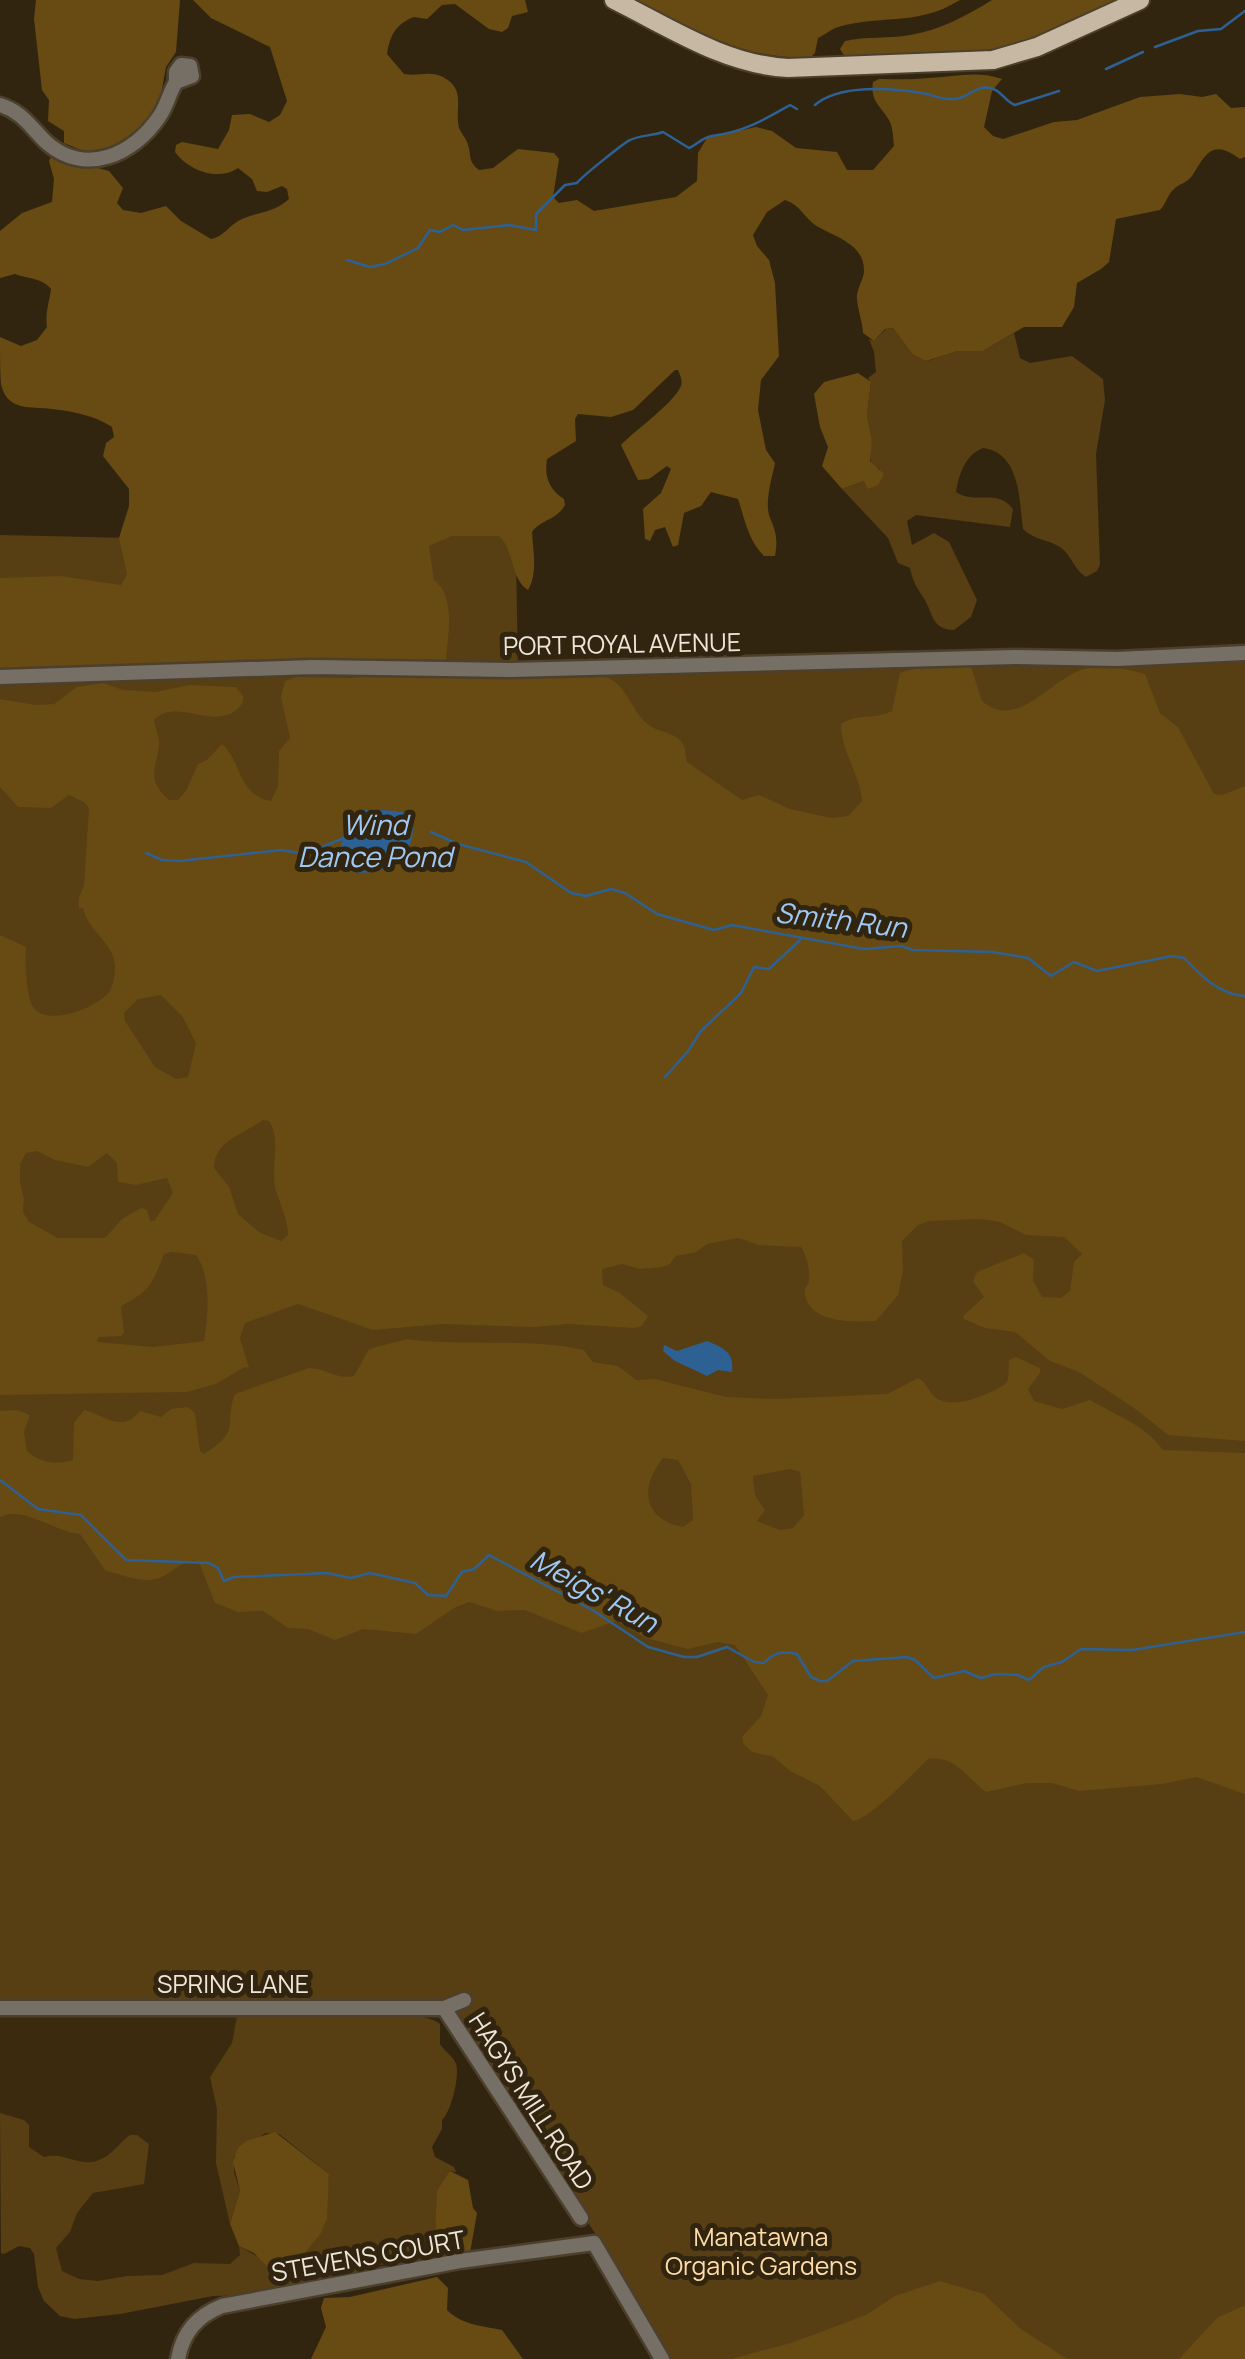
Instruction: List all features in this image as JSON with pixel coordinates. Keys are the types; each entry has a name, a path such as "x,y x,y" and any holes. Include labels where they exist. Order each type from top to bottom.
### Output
{"main road":[{"path":"614,0 724,54 788,68 993,60 1035,48 1140,0"}],"street":[{"path":"0,105 25,118 60,152 86,159 107,159 126,151 144,135 162,113 176,82"},
{"name":"PORT ROYAL AVENUE","path":"0,678 312,667 513,670 1016,657 1117,659 1245,653"},
{"name":"SPRING LANE","path":"0,2008 444,2008 464,2000"},
{"name":"HAGYS MILL ROAD","path":"444,2008 581,2218"},
{"name":"STEVENS COURT","path":"178,2359 191,2327 203,2315 222,2306 460,2261 594,2243 662,2359"}],"shaded area":[{"path":"36,0 180,0 176,52 166,67 158,110 128,138 114,146 86,152 64,143 64,131 48,121 49,100 42,90 34,19"},
{"path":"193,0 525,0 528,12 512,16 502,32 489,29 455,4 442,5 427,19 414,17 398,27 387,54 404,74 438,75 455,88 459,128 475,167 493,168 518,149 554,153 559,159 553,197 559,203 577,200 594,211 676,197 697,181 698,153 707,138 756,127 772,131 796,148 837,152 847,170 873,170 894,146 890,123 873,94 873,82 879,79 975,74 1002,79 992,91 984,127 1003,139 1054,122 1077,120 1140,97 1216,94 1231,108 1245,107 1245,157 1240,159 1223,150 1211,151 1190,178 1171,192 1160,210 1116,219 1109,262 1077,283 1074,307 1062,327 1024,327 983,351 958,351 926,361 912,354 893,328 885,329 874,341 863,333 857,299 863,262 854,248 815,225 790,202 785,200 767,212 753,235 769,260 775,283 779,356 761,380 758,410 766,450 775,463 768,512 776,536 775,556 764,556 754,543 738,499 711,492 701,506 684,513 678,545 673,547 665,527 655,530 650,541 645,539 643,509 661,493 671,469 667,466 649,479 638,480 621,445 677,393 682,382 675,370 633,410 611,417 578,414 576,441 547,459 549,482 565,505 532,532 534,570 528,590 518,579 499,536 452,536 429,546 434,580 448,606 446,659 441,662 0,671 0,578 60,576 121,585 127,574 119,538 129,506 129,489 103,456 106,443 114,437 112,427 76,413 21,406 4,393 0,337 21,346 37,340 47,327 51,289 40,281 15,274 0,278 0,231 22,213 52,202 52,155 109,171 123,188 117,203 123,210 141,213 166,206 181,221 211,239 238,221 276,208 289,199 282,186 257,191 252,179 238,168 222,174 204,172 175,152 176,145 182,142 218,149 232,115 250,114 269,122 280,115 287,101 270,47 211,18"},
{"path":"630,0 960,0 929,14 835,28 818,38 811,57 785,57 739,48"},
{"path":"992,0 1119,0 1039,38 1001,49 851,58 840,49 845,41 932,30"},
{"path":"858,373 871,382 867,415 872,439 870,461 884,474 878,485 868,489 864,481 842,489 822,466 828,447 814,394 824,382"},
{"path":"970,664 982,701 995,709 1008,710 1034,700 1084,669 1106,667 1145,674 1160,713 1178,727 1214,794 1245,786 1245,1441 1168,1435 1079,1372 1050,1361 1015,1332 985,1328 964,1319 984,1297 973,1281 977,1272 1024,1253 1034,1260 1033,1280 1042,1297 1061,1298 1070,1291 1074,1262 1082,1254 1064,1237 1026,1235 1000,1222 981,1219 918,1225 902,1241 903,1272 898,1295 876,1321 834,1319 815,1311 805,1294 809,1270 801,1247 759,1245 738,1238 707,1244 696,1252 676,1256 662,1267 640,1269 622,1264 602,1269 603,1285 620,1293 648,1316 642,1326 634,1328 443,1324 373,1330 298,1304 245,1323 240,1338 249,1368 216,1384 187,1392 0,1395 0,935 26,947 29,996 34,1008 50,1016 73,1013 104,997 110,991 115,968 111,952 83,908 79,908 89,808 69,795 51,808 18,807 0,787 0,699 54,704 77,687 103,683 123,690 156,692 189,685 236,687 243,702 234,712 223,716 163,713 154,720 159,742 155,780 169,800 178,800 198,764 222,744 252,792 271,801 278,786 279,751 290,738 281,697 285,681 296,677 354,678 384,673 606,677 620,686 649,725 681,741 687,762 742,800 759,795 790,809 831,818 848,816 862,801 841,724 892,711 900,673 925,666","holes":["356,812 404,812 352,872 340,868 337,862","161,995 182,1016 196,1043 188,1077 176,1079 155,1067 125,1021 124,1013 138,999","263,1120 273,1128 275,1187 288,1235 281,1241 259,1232 238,1214 229,1187 214,1168 219,1151","37,1151 55,1160 88,1167 107,1153 117,1163 118,1182 136,1185 167,1178 173,1193 154,1221 141,1208 122,1219 105,1238 58,1238 29,1222 23,1212 20,1164 26,1153","164,1254 196,1255 207,1285 204,1341 153,1347 97,1342 98,1337 124,1333 121,1306 145,1290"]},
{"path":"407,1339 562,1346 584,1350 593,1362 618,1366 636,1380 655,1379 726,1397 887,1394 918,1378 934,1396 950,1402 969,1400 1004,1385 1009,1360 1016,1357 1040,1368 1028,1389 1034,1401 1062,1409 1090,1400 1139,1427 1163,1450 1245,1453 1245,1794 1196,1777 1079,1791 1052,1783 1027,1783 986,1792 946,1760 928,1759 881,1804 853,1821 820,1786 790,1771 774,1757 752,1752 743,1743 742,1737 761,1716 768,1695 735,1645 718,1642 688,1649 646,1638 617,1621 581,1633 525,1610 497,1611 469,1602 416,1634 363,1629 335,1640 308,1629 288,1628 263,1611 238,1612 215,1603 200,1565 194,1560 156,1579 130,1578 105,1570 80,1534 19,1514 0,1517 0,1411 17,1410 30,1415 24,1432 27,1451 48,1462 60,1462 73,1460 74,1423 84,1410 120,1422 140,1411 161,1417 171,1409 188,1407 195,1413 200,1451 204,1454 228,1432 235,1394 309,1368 354,1376 369,1349","holes":["663,1458 678,1460 691,1484 693,1520 683,1527 659,1517 649,1500 651,1480","790,1469 800,1472 804,1515 793,1528 780,1530 757,1521 765,1510 755,1495 753,1476"]},
{"path":"255,2011 282,2268 59,2284 0,2123 0,2014"},
{"path":"275,2132 329,2174 327,2219 321,2233 286,2275 276,2276 254,2253 239,2246 230,2224 240,2190 233,2162 238,2148 246,2141"},
{"path":"450,2171 468,2180 477,2213 470,2253 463,2255 435,2233 437,2191"},
{"path":"437,2277 448,2288 447,2310 466,2322 502,2330 523,2359 311,2359 326,2327 321,2308 324,2298 350,2297"},
{"path":"940,2281 984,2294 1021,2329 1067,2359 731,2359 794,2342 866,2315 895,2296"},
{"path":"1245,2305 1245,2359 1179,2359 1217,2318"}],"green space":[{"name":"Manatawna Organic Gardens","path":"511,262 518,673 1245,657 1245,2306 1179,2359 672,2359 445,2003 0,2004 0,535 131,538"},
{"path":"893,328 912,354 927,361 958,351 983,351 1014,333 1020,358 1030,363 1072,356 1103,379 1105,400 1096,454 1100,564 1097,571 1086,577 1060,547 1023,529 1019,492 1011,468 1005,459 983,448 964,466 956,492 1007,503 1013,509 1010,527 916,515 907,521 912,545 934,533 949,542 977,600 971,617 954,630 937,623 910,568 898,563 888,538 842,489 864,481 868,484 880,469 872,466 869,453 872,439 867,415 871,383 868,378 876,372 869,339 874,341 886,329"},
{"path":"349,2012 411,2015 440,2024 440,2044 455,2061 457,2076 442,2129 432,2147 435,2157 456,2172 450,2171 435,2233 456,2253 368,2267 251,2295 213,2296 74,2319 60,2316 44,2301 30,2248 19,2246 1,2253 0,2113 29,2125 29,2147 44,2157 92,2162 108,2155 130,2135 149,2144 144,2184 93,2193 77,2213 70,2232 56,2248 62,2271 79,2279 98,2281 162,2275 194,2263 230,2264 240,2255 239,2246 258,2257 293,2268 325,2224 329,2174 279,2134 265,2133 234,2157 240,2190 230,2224 216,2163 217,2109 210,2077 232,2043 237,2016"}],"water":[{"name":"Wind Dance Pond","path":"361,811 404,812 413,821 408,848 401,858 380,870 340,869 337,862 348,820"},
{"path":"707,1341 729,1355 732,1372 718,1370 707,1376 663,1351 664,1345 677,1351"}],"waterway":[{"path":"1155,47 1198,31 1221,29 1245,11"},
{"path":"1106,69 1143,52"},
{"path":"815,105 825,98 866,89 910,91 949,99 990,88 1015,105 1059,91"},
{"path":"347,260 370,267 385,264 418,248 430,230 440,232 453,225 463,230 509,225 536,230 536,214 565,185 577,183 630,140 663,132 689,148 709,137 752,125 790,105 797,109"},
{"name":"Smith Run","path":"431,832 458,844 526,862 571,893 586,896 611,889 625,893 657,914 714,930 732,925 864,949 901,946 913,950 992,952 1028,958 1051,976 1074,962 1097,971 1172,956 1184,958 1219,988 1245,996"},
{"name":"Smith Run","path":"146,853 162,860 179,861 282,850 305,854 344,838"},
{"path":"665,1077 700,1032 741,993 754,967 769,969 800,940"},
{"name":"Meigs' Run","path":"0,1480 38,1509 81,1515 126,1560 209,1563 218,1568 224,1581 234,1577 327,1573 351,1578 370,1573 415,1583 428,1595 446,1596 462,1572 474,1569 489,1555 594,1611 648,1647 684,1657 727,1647 754,1662 764,1663 779,1653 797,1654 811,1677 820,1681 827,1681 853,1661 907,1657 934,1678 964,1671 981,1678 996,1674 1029,1680 1044,1667 1062,1662 1081,1649 1132,1650 1245,1632"}]}
